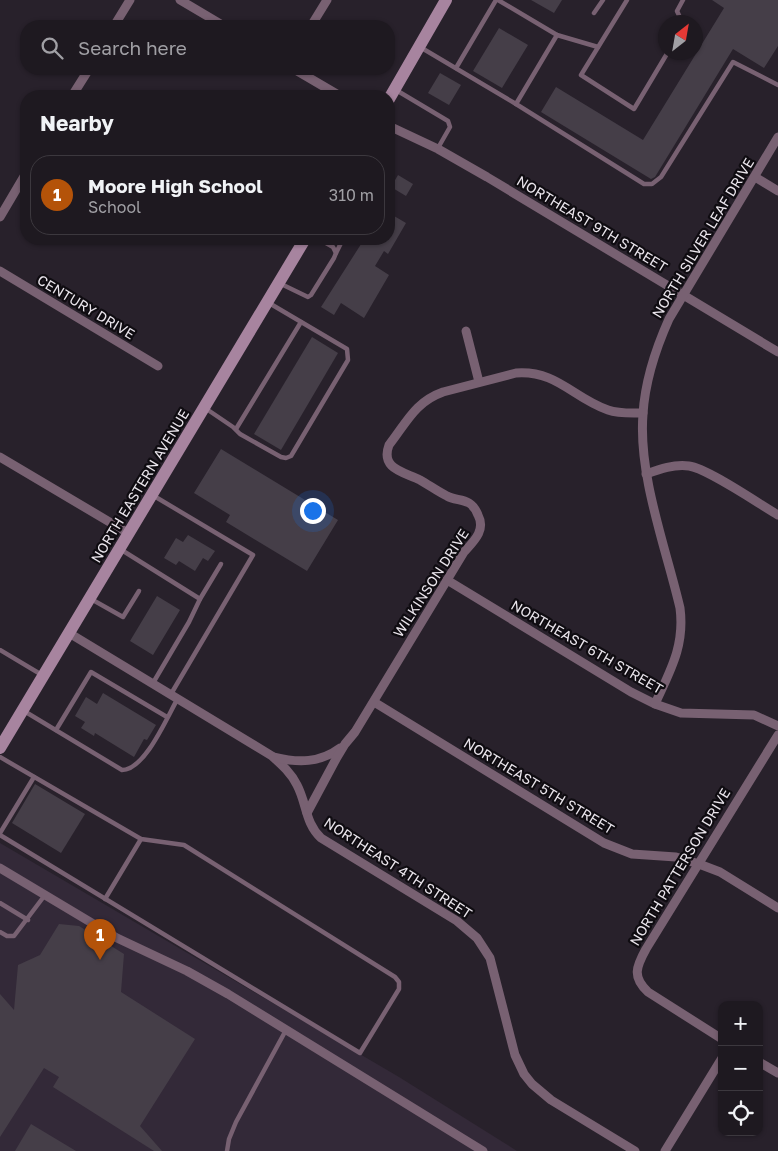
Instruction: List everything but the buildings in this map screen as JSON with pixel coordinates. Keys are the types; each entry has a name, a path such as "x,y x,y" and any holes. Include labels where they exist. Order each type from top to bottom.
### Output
{"main road":[{"path":"394,90 446,0"},
{"name":"NORTH EASTERN AVENUE","path":"0,748 301,245"}],"street":[{"path":"118,20 130,0"},
{"path":"180,0 214,20"},
{"path":"315,20 327,0"},
{"path":"76,90 85,75"},
{"path":"304,75 330,90"},
{"name":"NORTHEAST 9TH STREET","path":"395,129 438,149 778,352"},
{"name":"NORTH SILVER LEAF DRIVE","path":"655,704 678,652 681,625 676,591 646,474 642,413 651,368 669,319 778,137"},
{"path":"755,177 778,191"},
{"path":"0,217 20,183"},
{"name":"CENTURY DRIVE","path":"0,271 158,366"},
{"path":"466,331 479,382"},
{"name":"WILKINSON DRIVE","path":"307,813 345,744 374,702 464,552 480,532 481,524 478,513 469,503 447,496 418,479 398,471 390,462 387,452 389,445 419,405 426,399 443,392 516,373 545,375 608,410 642,413"},
{"path":"0,457 128,533"},
{"path":"646,474 664,468 680,466 698,468 778,515"},
{"name":"NORTHEAST 6TH STREET","path":"447,580 631,692 655,704 680,712 754,715 778,726"},
{"name":"NORTHEAST 4TH STREET","path":"70,633 272,756 292,777 301,793 309,823 321,838 457,921 477,938 490,958 515,1055 524,1074 532,1084 551,1100 635,1151"},
{"name":"NORTHEAST 5TH STREET","path":"374,702 604,843 632,854 676,857 699,864 720,872 778,908"},
{"name":"NORTH PATTERSON DRIVE","path":"718,1037 656,999 640,985 637,978 640,961 778,734"},
{"path":"272,756 300,762 311,761 333,753 345,744"},
{"path":"0,868 117,938 187,971 482,1151"},
{"path":"763,1064 778,1073"},
{"path":"665,1151 718,1065"}],"lane":[{"path":"456,68 497,0 557,36 598,47"},
{"path":"594,13 602,0"},
{"path":"627,0 581,75 634,108 663,60"},
{"path":"679,15 677,11 683,0"},
{"path":"516,104 557,36"},
{"path":"419,47 516,104 644,184 652,184 661,177 734,62 778,85"},
{"path":"395,95 448,121 450,127 438,149"},
{"path":"330,245 336,253"},
{"path":"279,283 308,298 340,245"},
{"path":"204,407 236,429 240,434 281,457 291,456 349,356 348,349 268,301"},
{"path":"236,429 301,322"},
{"path":"23,710 122,770 129,770 146,754 167,717 174,696 253,555 152,494"},
{"path":"119,548 200,599"},
{"path":"152,683 221,564"},
{"path":"90,598 123,617 139,591"},
{"path":"0,650 43,676"},
{"path":"56,730 91,672 167,717"},
{"path":"0,757 141,839 184,845 395,977 399,989 360,1053 0,834 34,777"},
{"path":"105,899 141,839"},
{"path":"0,932 7,936 14,936 46,896"},
{"path":"0,903 28,920"},
{"path":"227,1151 229,1139 236,1122 286,1030"}],"shaded area":[{"path":"0,843 399,1077 517,1151 0,1151"}],"place":[{"name":"Moore High School","path":"100,960"}]}
